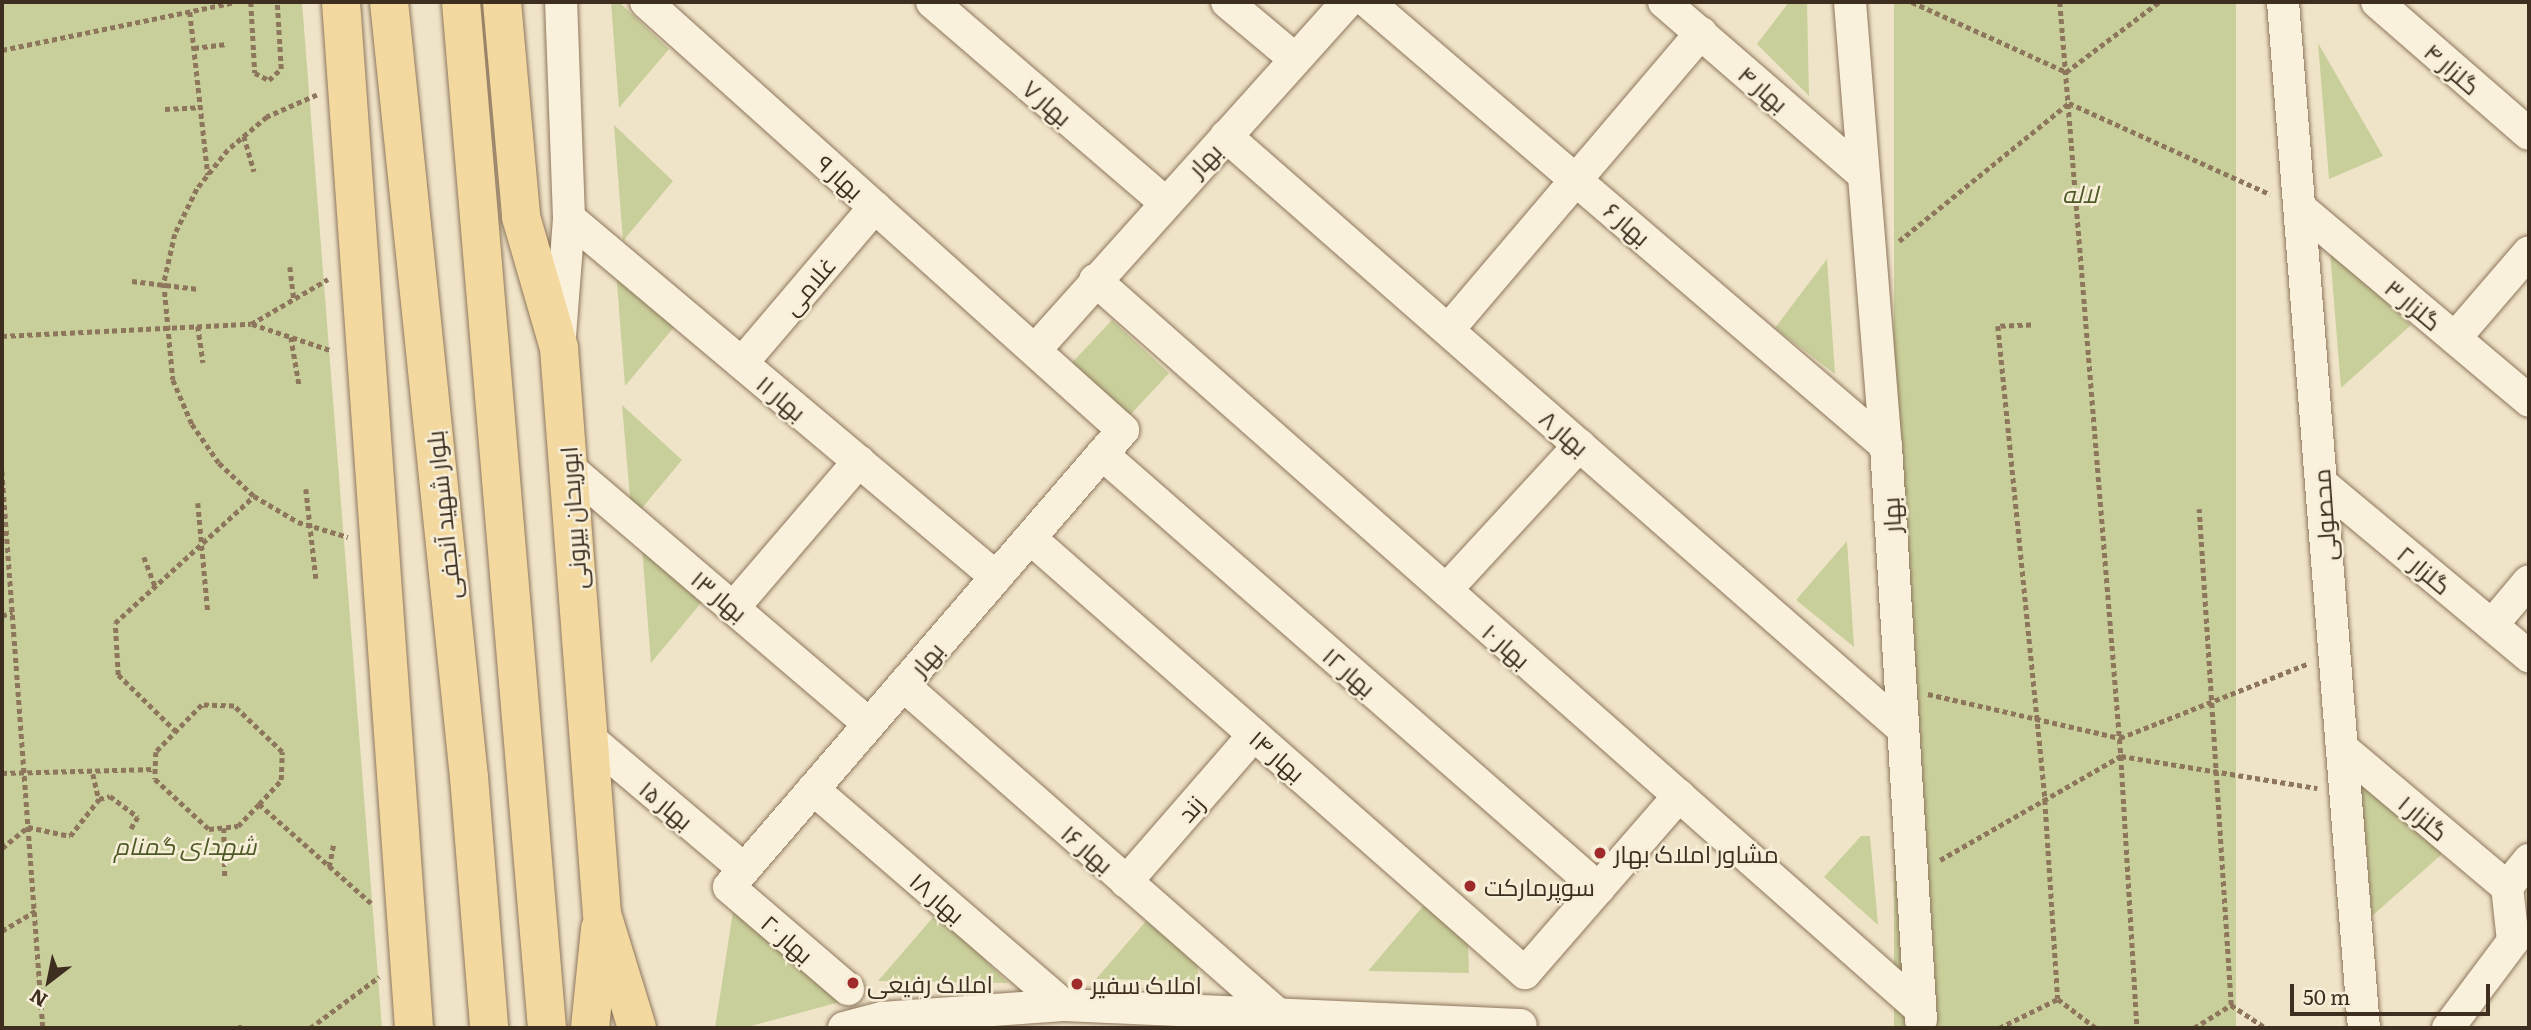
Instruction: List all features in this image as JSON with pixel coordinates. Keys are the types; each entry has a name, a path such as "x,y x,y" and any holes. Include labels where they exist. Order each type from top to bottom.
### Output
{"main road":[{"path":"341,2 399,964 414,1028"},
{"name":"بلوار شهید آنجفی","path":"389,2 469,777 489,1028"},
{"path":"461,2 547,1028"},
{"path":"502,2 521,217 559,348"},
{"name":"ابوریحان بیرونی","path":"559,348 602,914 636,1028"},
{"path":"590,1028 602,914"},
{"path":"399,964 430,1028"}],"street":[{"name":"ابوریحان بیرونی","path":"559,348 569,218 561,2"},
{"name":"بهار ۹","path":"646,2 1123,430"},
{"name":"بهار ۷","path":"932,2 1163,201"},
{"path":"1227,2 1295,59"},
{"name":"بهار","path":"1035,351 1163,201 1226,136 1347,2"},
{"name":"بهار ۶","path":"1368,2 1577,178 1886,446"},
{"name":"بهار ۴","path":"1664,2 1864,175"},
{"name":"بهار","path":"1850,2 1886,446 1921,1018"},
{"name":"محصولی","path":"2283,2 2364,1028"},
{"name":"گلزار ۴","path":"2387,5 2529,134"},
{"path":"1449,329 1701,33"},
{"name":"بهار ۸","path":"1226,136 1903,729"},
{"name":"غلامی","path":"742,363 875,207"},
{"name":"گلزار ۳","path":"2299,207 2529,401"},
{"name":"بهار ۱۱","path":"569,218 996,577"},
{"path":"2455,338 2529,252"},
{"name":"بهار ۱۰","path":"1095,281 1679,796 1921,1018"},
{"name":"بهار","path":"737,878 1123,430"},
{"path":"1446,590 1580,445"},
{"name":"بهار ۱۲","path":"1102,454 1599,888"},
{"path":"734,607 859,461"},
{"name":"بهار ۱۳","path":"568,467 869,724"},
{"name":"گلزار ۲","path":"2321,483 2529,656"},
{"name":"بهار ۱۴","path":"1030,538 1525,973"},
{"path":"2492,625 2529,581"},
{"name":"بهار ۱۶","path":"903,685 1274,1011"},
{"name":"زند","path":"1126,882 1254,735"},
{"name":"بهار ۱۵","path":"589,738 737,878"},
{"name":"گلزار ۱","path":"2342,748 2507,887"},
{"name":"بهار ۱۸","path":"813,789 1063,1004"},
{"path":"844,1028 882,1018 1063,1004 1274,1011 1521,1027 1525,973 1679,796"},
{"path":"2448,1028 2521,948 2507,887 2529,860"},
{"name":"بهار ۲۰","path":"737,878 848,989"}],"path":[{"path":"205,2 205,9"},
{"path":"2,50 235,2"},
{"path":"251,2 255,73 269,80 281,69 277,2"},
{"path":"1912,2 2066,72"},
{"path":"2060,2 2120,738 2137,1028"},
{"path":"2066,72 2160,2"},
{"path":"190,12 208,175"},
{"path":"194,48 226,44"},
{"path":"318,94 267,117 244,136 208,175 175,234 164,283 173,380 192,424 219,463 254,496 313,526 353,538"},
{"path":"2069,103 2299,207"},
{"path":"1871,263 2069,103"},
{"path":"164,109 200,107"},
{"path":"244,136 254,172"},
{"path":"290,267 294,299"},
{"path":"251,324 332,276"},
{"path":"132,281 199,289"},
{"path":"2,336 251,324 338,353"},
{"path":"198,326 204,363"},
{"path":"2031,326 1998,326 2045,800 2059,999 2096,1028"},
{"path":"291,337 299,384"},
{"path":"2,471 43,1028"},
{"path":"306,489 313,526 316,578"},
{"path":"176,732 118,675 115,623 254,496"},
{"path":"198,503 208,612"},
{"path":"2199,509 2231,1005"},
{"path":"144,557 155,586"},
{"path":"2,616 12,612"},
{"path":"1900,688 2120,738 2334,653"},
{"path":"202,705 234,706 282,752 281,780 238,827 209,829 155,779 155,769 156,752 202,705"},
{"path":"1912,876 2121,756 2346,793"},
{"path":"2,773 93,774 155,769"},
{"path":"93,774 99,799"},
{"path":"28,827 70,836 99,799 110,796 138,817 131,831"},
{"path":"259,804 381,912"},
{"path":"2,848 28,827"},
{"path":"224,828 226,878"},
{"path":"330,867 334,842"},
{"path":"2,931 35,911"},
{"path":"310,1028 399,964"},
{"path":"1999,1028 2059,999"},
{"path":"2194,1028 2231,1005"},
{"path":"2231,1005 2266,1028"}],"green space":[{"name":"شهدای گمنام","path":"2,2 302,2 382,1028 2,1028"},
{"path":"611,2 619,2 669,49 619,108"},
{"path":"1789,2 1807,2 1809,96 1757,44"},
{"name":"لاله","path":"1894,2 2236,2 2236,1028 1894,1028"},
{"path":"2318,43 2383,156 2329,179"},
{"path":"614,125 673,181 623,241"},
{"path":"2330,252 2411,325 2341,388"},
{"path":"1827,259 1835,374 1775,328"},
{"path":"616,271 675,326 625,386"},
{"path":"1112,320 1169,373 1127,418 1070,365"},
{"path":"622,405 682,460 632,520"},
{"path":"1847,541 1854,646 1854,647 1796,600"},
{"path":"642,548 701,603 651,663"},
{"path":"2360,781 2442,854 2372,916"},
{"path":"1861,836 1870,836 1878,925 1824,877"},
{"path":"734,905 847,1000 744,1028 715,1028"},
{"path":"1424,905 1468,944 1469,973 1368,971"},
{"path":"1153,913 1197,952 1198,981 1096,979"},
{"path":"935,915 979,954 1008,983 878,981"}],"place":[{"name":"مشاور املاک بهار","path":"1600,853"},
{"name":"سوپرمارکت","path":"1470,886"},
{"name":"املاک رفیعی","path":"853,983"},
{"name":"املاک سفیر","path":"1077,984"}]}
